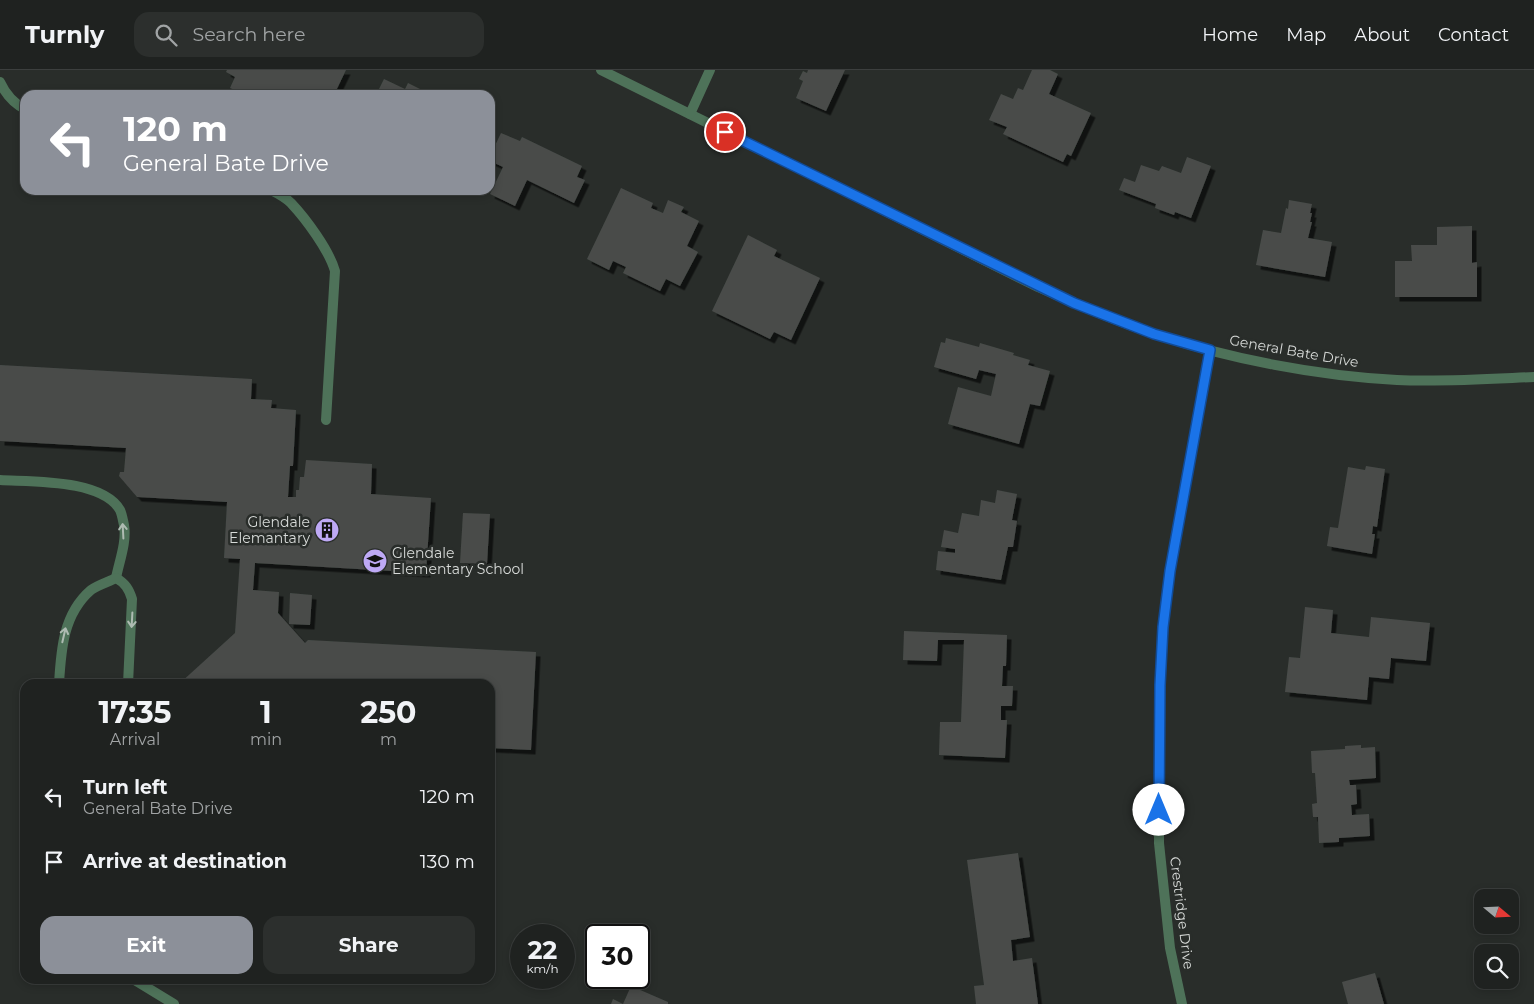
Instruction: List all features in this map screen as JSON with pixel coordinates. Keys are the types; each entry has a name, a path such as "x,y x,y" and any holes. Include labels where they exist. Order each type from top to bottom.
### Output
{"street":[{"name":"General Bate Drive","path":"601,70 1047,291 1092,311 1154,334 1210,350 1315,372 1380,379 1461,380 1534,377"},
{"path":"690,114 710,70"},
{"path":"0,82 9,98 20,106"},
{"path":"279,195 290,202 302,217 331,258 335,271 326,420"},
{"name":"Crestridge Drive","path":"1182,1004 1170,948 1159,843 1160,685 1163,627 1170,571 1210,350"},
{"path":"0,480 66,484 93,490 111,500 120,511 124,527 124,543 116,578"},
{"path":"59,679 60,655 64,631 72,614 92,589 116,578"},
{"path":"116,578 123,582 129,590 132,599 128,679"},
{"path":"141,984 174,1004"}],"building":[{"path":"227,70 346,70 336,90 235,90 230,88 235,77 226,72"},
{"path":"808,70 845,70 826,111 796,98 803,81 799,79 803,71 807,73"},
{"path":"1032,70 1050,70 1058,74 1049,94 1091,113 1071,156 1067,154 1063,162 1003,134 1007,127 989,120 1001,94 1013,99 1018,88 1023,90"},
{"path":"384,79 405,89 408,83 422,90 378,90"},
{"path":"501,133 520,141 522,137 582,166 577,177 585,180 574,203 527,180 515,206 492,195 495,195 495,184 503,167 495,163 495,146"},
{"path":"1187,157 1211,166 1191,218 1175,212 1174,215 1155,208 1156,204 1119,190 1124,178 1135,182 1141,165 1159,171 1162,166 1181,173"},
{"path":"621,188 653,203 651,208 663,213 668,200 684,207 681,212 699,221 687,246 698,252 680,286 666,279 660,291 623,273 626,267 613,261 609,270 587,259"},
{"path":"1289,200 1312,204 1310,222 1312,222 1308,238 1332,242 1325,277 1256,265 1263,230 1281,233"},
{"path":"1472,226 1472,263 1477,262 1477,297 1395,297 1395,261 1412,261 1411,245 1437,245 1437,227"},
{"path":"748,235 777,250 774,256 820,278 791,340 774,332 770,339 712,311"},
{"path":"946,338 979,347 980,343 1014,353 1013,355 1030,360 1028,365 1050,371 1040,406 1030,404 1019,444 948,424 958,387 991,396 996,374 979,370 976,379 934,367 941,342 945,343"},
{"name":"Glendale Elemantary","path":"0,365 252,379 251,399 272,400 271,408 296,410 293,466 290,466 288,497 296,497 296,490 299,490 300,477 304,477 306,460 372,464 371,494 431,498 426,573 255,563 253,590 279,592 278,613 305,643 308,640 536,652 531,750 495,748 495,679 184,679 235,633 240,559 224,558 227,502 137,497 119,476 120,472 124,472 126,448 0,441"},
{"path":"1366,466 1385,469 1377,527 1373,526 1372,534 1375,534 1372,554 1327,546 1330,527 1338,528 1348,467 1365,470"},
{"path":"997,490 1017,494 1012,520 1017,521 1013,547 1008,547 1001,580 936,570 938,551 955,553 955,549 941,547 944,530 958,533 962,513 979,516 981,500 995,503"},
{"path":"463,513 490,514 487,564 460,563"},
{"path":"290,593 312,595 310,625 289,624"},
{"path":"1305,607 1333,610 1331,633 1369,637 1371,617 1430,623 1426,661 1391,658 1389,679 1369,677 1367,700 1285,692 1289,657 1300,658"},
{"path":"904,631 1007,635 1006,666 1003,666 1002,686 1013,686 1012,706 1001,706 1001,720 1007,720 1005,758 939,755 940,722 961,722 964,640 938,640 937,661 903,660"},
{"path":"1361,745 1361,748 1375,747 1376,778 1349,780 1350,785 1356,785 1357,804 1351,805 1352,815 1369,814 1370,836 1339,838 1339,842 1319,843 1318,817 1313,817 1312,804 1317,803 1315,773 1312,773 1311,751 1345,749 1345,746"},
{"path":"1018,853 1030,937 1011,940 1013,961 1032,958 1038,1004 976,1004 974,986 984,985 967,860"},
{"path":"1375,973 1384,1004 1348,1004 1342,982"},
{"path":"630,989 638,989 668,1002 668,1004 623,1004"},
{"path":"613,999 623,1004 611,1004"}],"place":[{"name":"Glendale Elemantary","path":"327,530"},
{"name":"Glendale Elementary School","path":"375,561"}],"route":[{"path":"725,132 1038,287 1092,311 1154,334 1210,350 1170,571 1163,627 1160,685 1159,810"}]}
